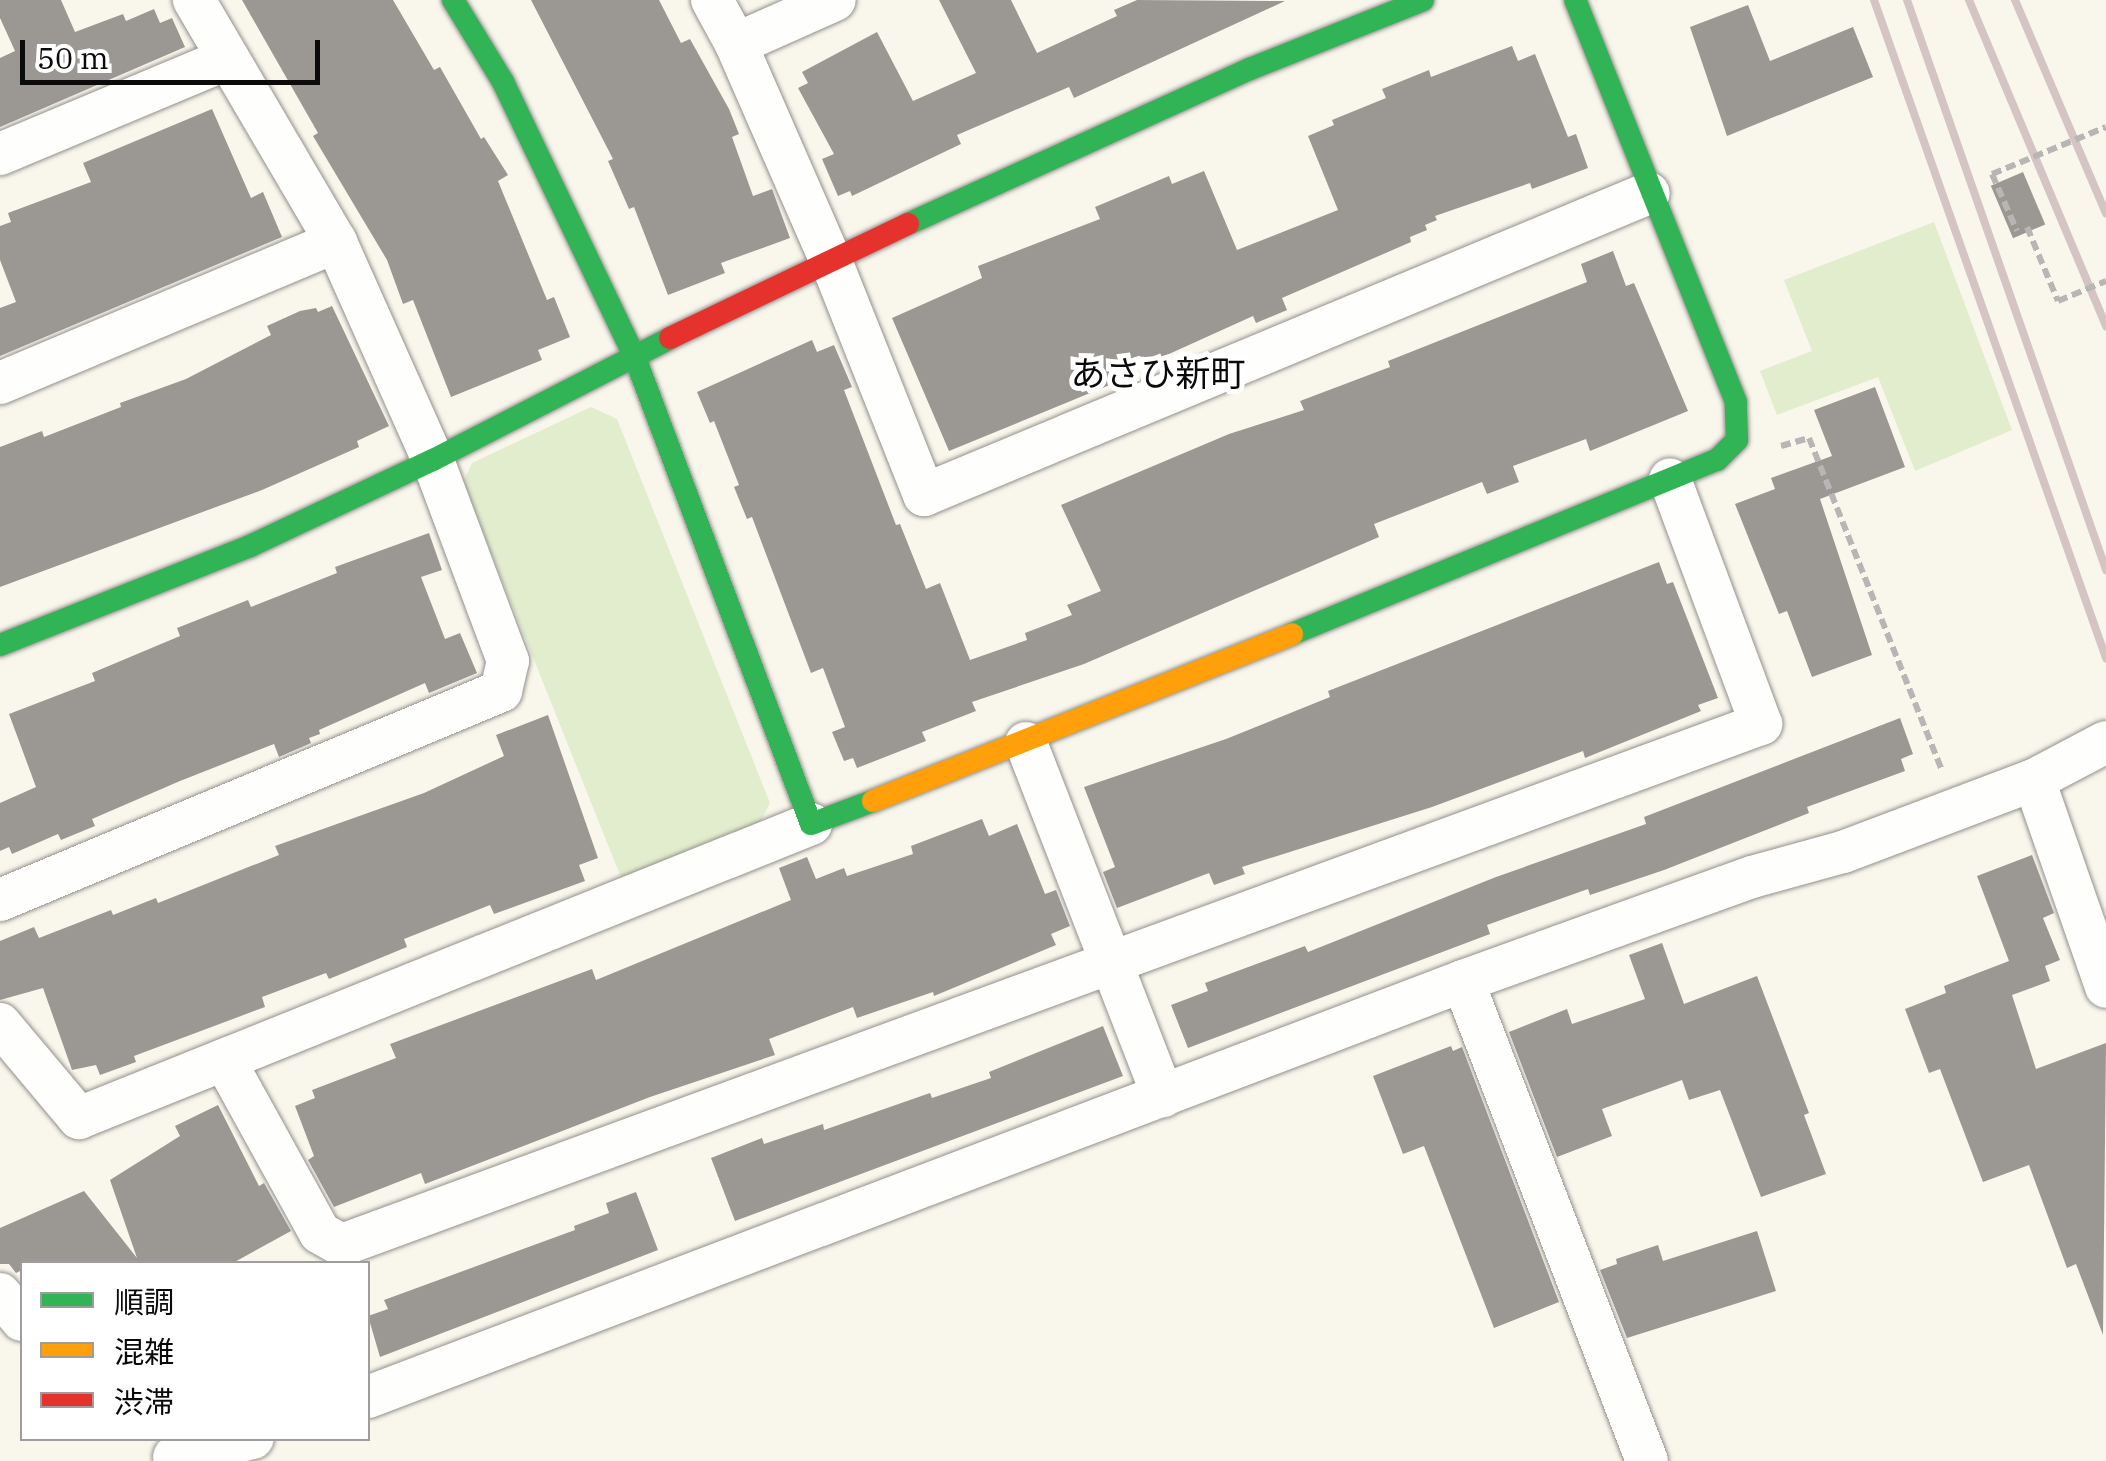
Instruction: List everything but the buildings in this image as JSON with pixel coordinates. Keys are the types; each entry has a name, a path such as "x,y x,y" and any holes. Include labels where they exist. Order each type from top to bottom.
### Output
{"street":[{"path":"0,900 500,691 508,661 433,460 336,242 194,0"},
{"path":"454,0 503,82 634,355 811,824"},
{"path":"712,0 736,44 831,261 924,495 1649,193"},
{"path":"736,44 835,0"},
{"path":"0,645 250,546 433,460 634,355 831,261 1250,68 1423,0"},
{"path":"0,1024 79,1118 811,824 1026,742 1717,460 1737,440 1736,402 1649,193 1575,0"},
{"path":"0,154 226,60"},
{"path":"0,383 336,242"},
{"path":"225,1061 320,1233 342,1246 1761,724 1670,480"},
{"path":"1026,742 1162,1096"},
{"path":"370,1396 1462,981 1752,877 1843,852 2034,780 2106,742"},
{"path":"2034,780 2106,988"},
{"path":"1462,981 1646,1461"},
{"path":"0,1294 20,1318"},
{"path":"164,1452 234,1441"}],"path":[{"path":"2017,231 1992,174 2106,127"},
{"path":"2027,227 2058,301 2106,281"},
{"path":"1779,447 1808,438 1957,809"}],"green space":[{"path":"1934,222 2012,430 1915,471 1878,377 1777,415 1760,371 1812,351 1784,280"},
{"path":"591,407 617,419 770,803 759,824 622,880 463,482 472,463"}],"railway":[{"path":"1874,0 2106,658"},
{"path":"1907,0 2106,570"},
{"path":"1969,0 2106,326"},
{"path":"2015,0 2106,213"}],"traffic: fast":[{"path":"453,0 503,82 634,355 811,824 873,801"},
{"path":"908,224 1250,69 1423,0"},
{"path":"1292,634 1717,460 1737,440 1736,402 1575,0"},
{"path":"0,645 250,546 433,460 670,338"}],"traffic: slow":[{"path":"873,801 1292,634"}],"traffic: jam":[{"path":"670,338 908,224"}],"district":[{"name":"あさひ新町","path":"1158,373"}]}
